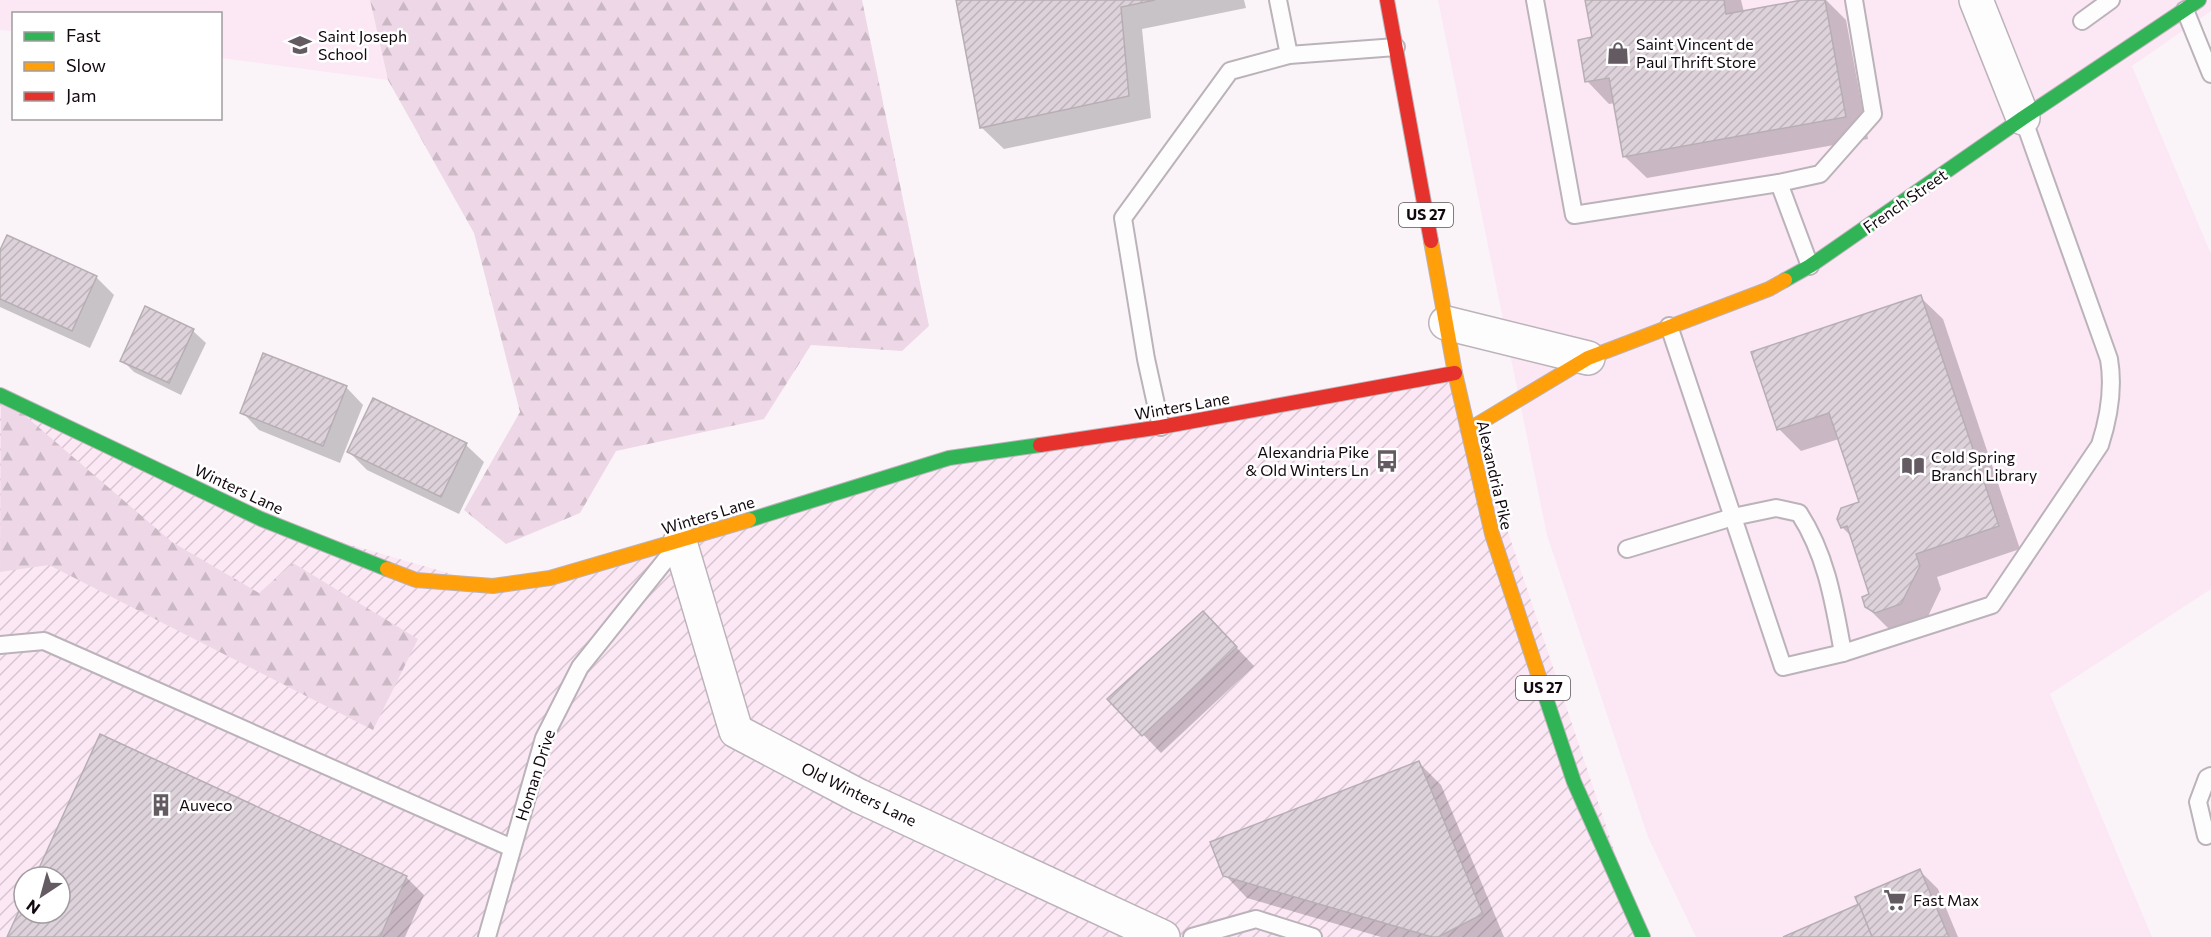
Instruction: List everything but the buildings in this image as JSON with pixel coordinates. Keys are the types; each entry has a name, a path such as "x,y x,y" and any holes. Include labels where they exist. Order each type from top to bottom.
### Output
{"main road":[{"name":"Alexandria Pike","path":"1388,0 1455,373 1492,534 1574,782 1643,937"},
{"name":"French Street","path":"1468,430 1588,358 1769,289 1810,266 2023,118 2199,0"},
{"name":"Winters Lane","path":"0,395 261,519 416,580 493,586 550,578 680,542 949,458 1161,427 1455,373"}],"street":[{"path":"1976,0 2023,118"},
{"path":"1446,323 1588,358"},
{"name":"Old Winters Lane","path":"680,542 736,731 859,795 1163,937"}],"lane":[{"path":"1278,0 1288,55"},
{"path":"1535,0 1574,215 1779,183 1820,174 1872,114 1854,0"},
{"path":"2082,21 2112,0"},
{"path":"2185,10 2205,43 2211,74"},
{"path":"1161,427 1146,359 1123,218 1230,71 1288,55 1396,47"},
{"path":"1669,326 1783,667 1843,653 1992,604 2100,445 2106,423 2112,378 2109,359 2023,118"},
{"path":"1779,183 1810,266"},
{"path":"1628,549 1733,517 1776,508 1799,513 1813,534 1829,579 1843,653"},
{"name":"Homan Drive","path":"487,937 544,738 580,667 680,542"},
{"path":"0,645 44,641 512,848"},
{"path":"2205,836 2198,802 2211,776"},
{"path":"1191,937 1256,918 1313,937"}],"shaded area":[{"name":"Saint Joseph School","path":"0,0 370,0 388,80 222,58 222,12 12,12 12,31 0,30"},
{"path":"1438,0 2211,0 2211,11 2132,66 2211,254 2211,589 2050,694 2152,937 1696,937 1648,837 1547,535"},
{"path":"1455,373 1643,937 0,937 0,396 261,519 493,586 949,458"}],"green space":[{"path":"370,0 862,0 929,326 902,351 811,345 764,419 616,451 580,513 506,544 464,510 520,412 474,233 388,80"},
{"path":"1,395 172,542 259,593 293,563 418,639 373,730 49,565 0,572"}],"traffic: fast":[{"path":"1785,280 1810,266 2023,118 2199,0"},
{"path":"0,395 261,519 387,569"},
{"path":"749,520 949,458 1040,445"},
{"path":"1542,686 1574,782 1643,937"}],"traffic: slow":[{"path":"1431,241 1455,373 1492,534 1542,686"},
{"path":"1468,430 1588,358 1769,289 1785,280"},
{"path":"387,569 416,580 493,586 550,578 749,520"}],"traffic: jam":[{"path":"1387,0 1431,241"},
{"path":"1040,445 1161,427 1455,373"}],"place":[{"name":"Saint Joseph School","path":"300,45"},
{"name":"Saint Vincent de Paul Thrift Store","path":"1618,53"},
{"name":"Alexandria Pike & Old Winters Ln","path":"1387,461"},
{"name":"Cold Spring Branch Library","path":"1913,466"},
{"name":"Auveco","path":"161,805"},
{"name":"Fast Max","path":"1895,900"}]}
